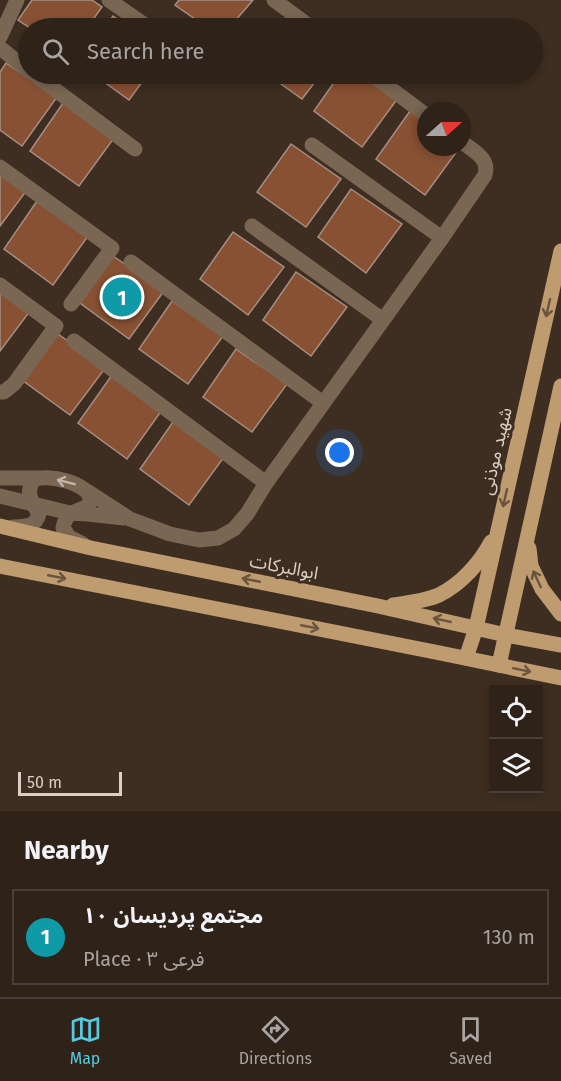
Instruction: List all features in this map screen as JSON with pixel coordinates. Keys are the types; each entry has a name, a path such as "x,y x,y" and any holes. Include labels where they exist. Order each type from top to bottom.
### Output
{"main road":[{"name":"شهید موذنی","path":"466,658 476,628 561,251"},
{"path":"499,665 561,386"},
{"name":"ابوالبرکات","path":"3,526 91,548 561,645"},
{"path":"378,606 409,603 438,595 458,583 478,563 498,529"},
{"path":"528,538 531,567 542,589 561,615"},
{"path":"0,566 561,678"}],"street":[{"path":"0,37 17,0"},
{"path":"109,0 135,18"},
{"path":"274,0 298,18"},
{"path":"0,48 18,62"},
{"path":"47,84 135,149"},
{"path":"384,84 417,108"},
{"path":"312,145 442,238"},
{"path":"0,478 43,477 81,486 130,519 170,534 199,540 218,537 234,529 247,514 266,483 485,175 484,161 471,149"},
{"path":"0,167 112,248 71,304"},
{"path":"252,226 383,320"},
{"path":"130,262 323,403"},
{"path":"0,285 56,326 14,384 4,392 0,392"},
{"path":"74,341 266,483"},
{"path":"3,526 30,526 37,521 39,514 29,494 29,488 38,477"},
{"path":"87,491 90,498 88,504 70,513 64,520 63,528 69,537 91,548"},
{"path":"0,496 70,513 130,519"}],"building":[{"path":"32,0 92,0 102,7 94,18 19,18"},
{"path":"179,0 253,0 238,18 194,18 175,5"},
{"path":"6,63 18,71 18,84 38,84 57,97 22,146 0,130 0,72"},
{"path":"107,84 141,84 129,100"},
{"path":"281,84 313,84 302,99"},
{"path":"333,84 377,84 398,98 362,147 314,111"},
{"path":"63,103 114,138 79,186 30,151"},
{"path":"410,111 417,116 417,156 453,156 425,195 376,159"},
{"path":"291,144 341,179 306,227 257,192"},
{"path":"0,171 27,190 0,226"},
{"path":"351,189 402,224 366,273 318,237"},
{"path":"37,201 88,236 53,285 4,249"},
{"path":"233,232 284,267 248,315 200,279"},
{"path":"113,256 164,291 129,339 80,303"},
{"path":"296,272 347,307 311,356 263,320"},
{"path":"0,291 30,311 0,351"},
{"path":"172,301 223,336 188,384 139,349"},
{"path":"55,332 106,367 70,415 22,380"},
{"path":"236,349 287,384 252,432 203,397"},
{"path":"112,375 162,410 127,459 78,423"},
{"path":"173,422 224,457 189,505 140,469"}],"place":[{"name":"مجتمع پردیسان ۱۰","path":"122,297"}]}
